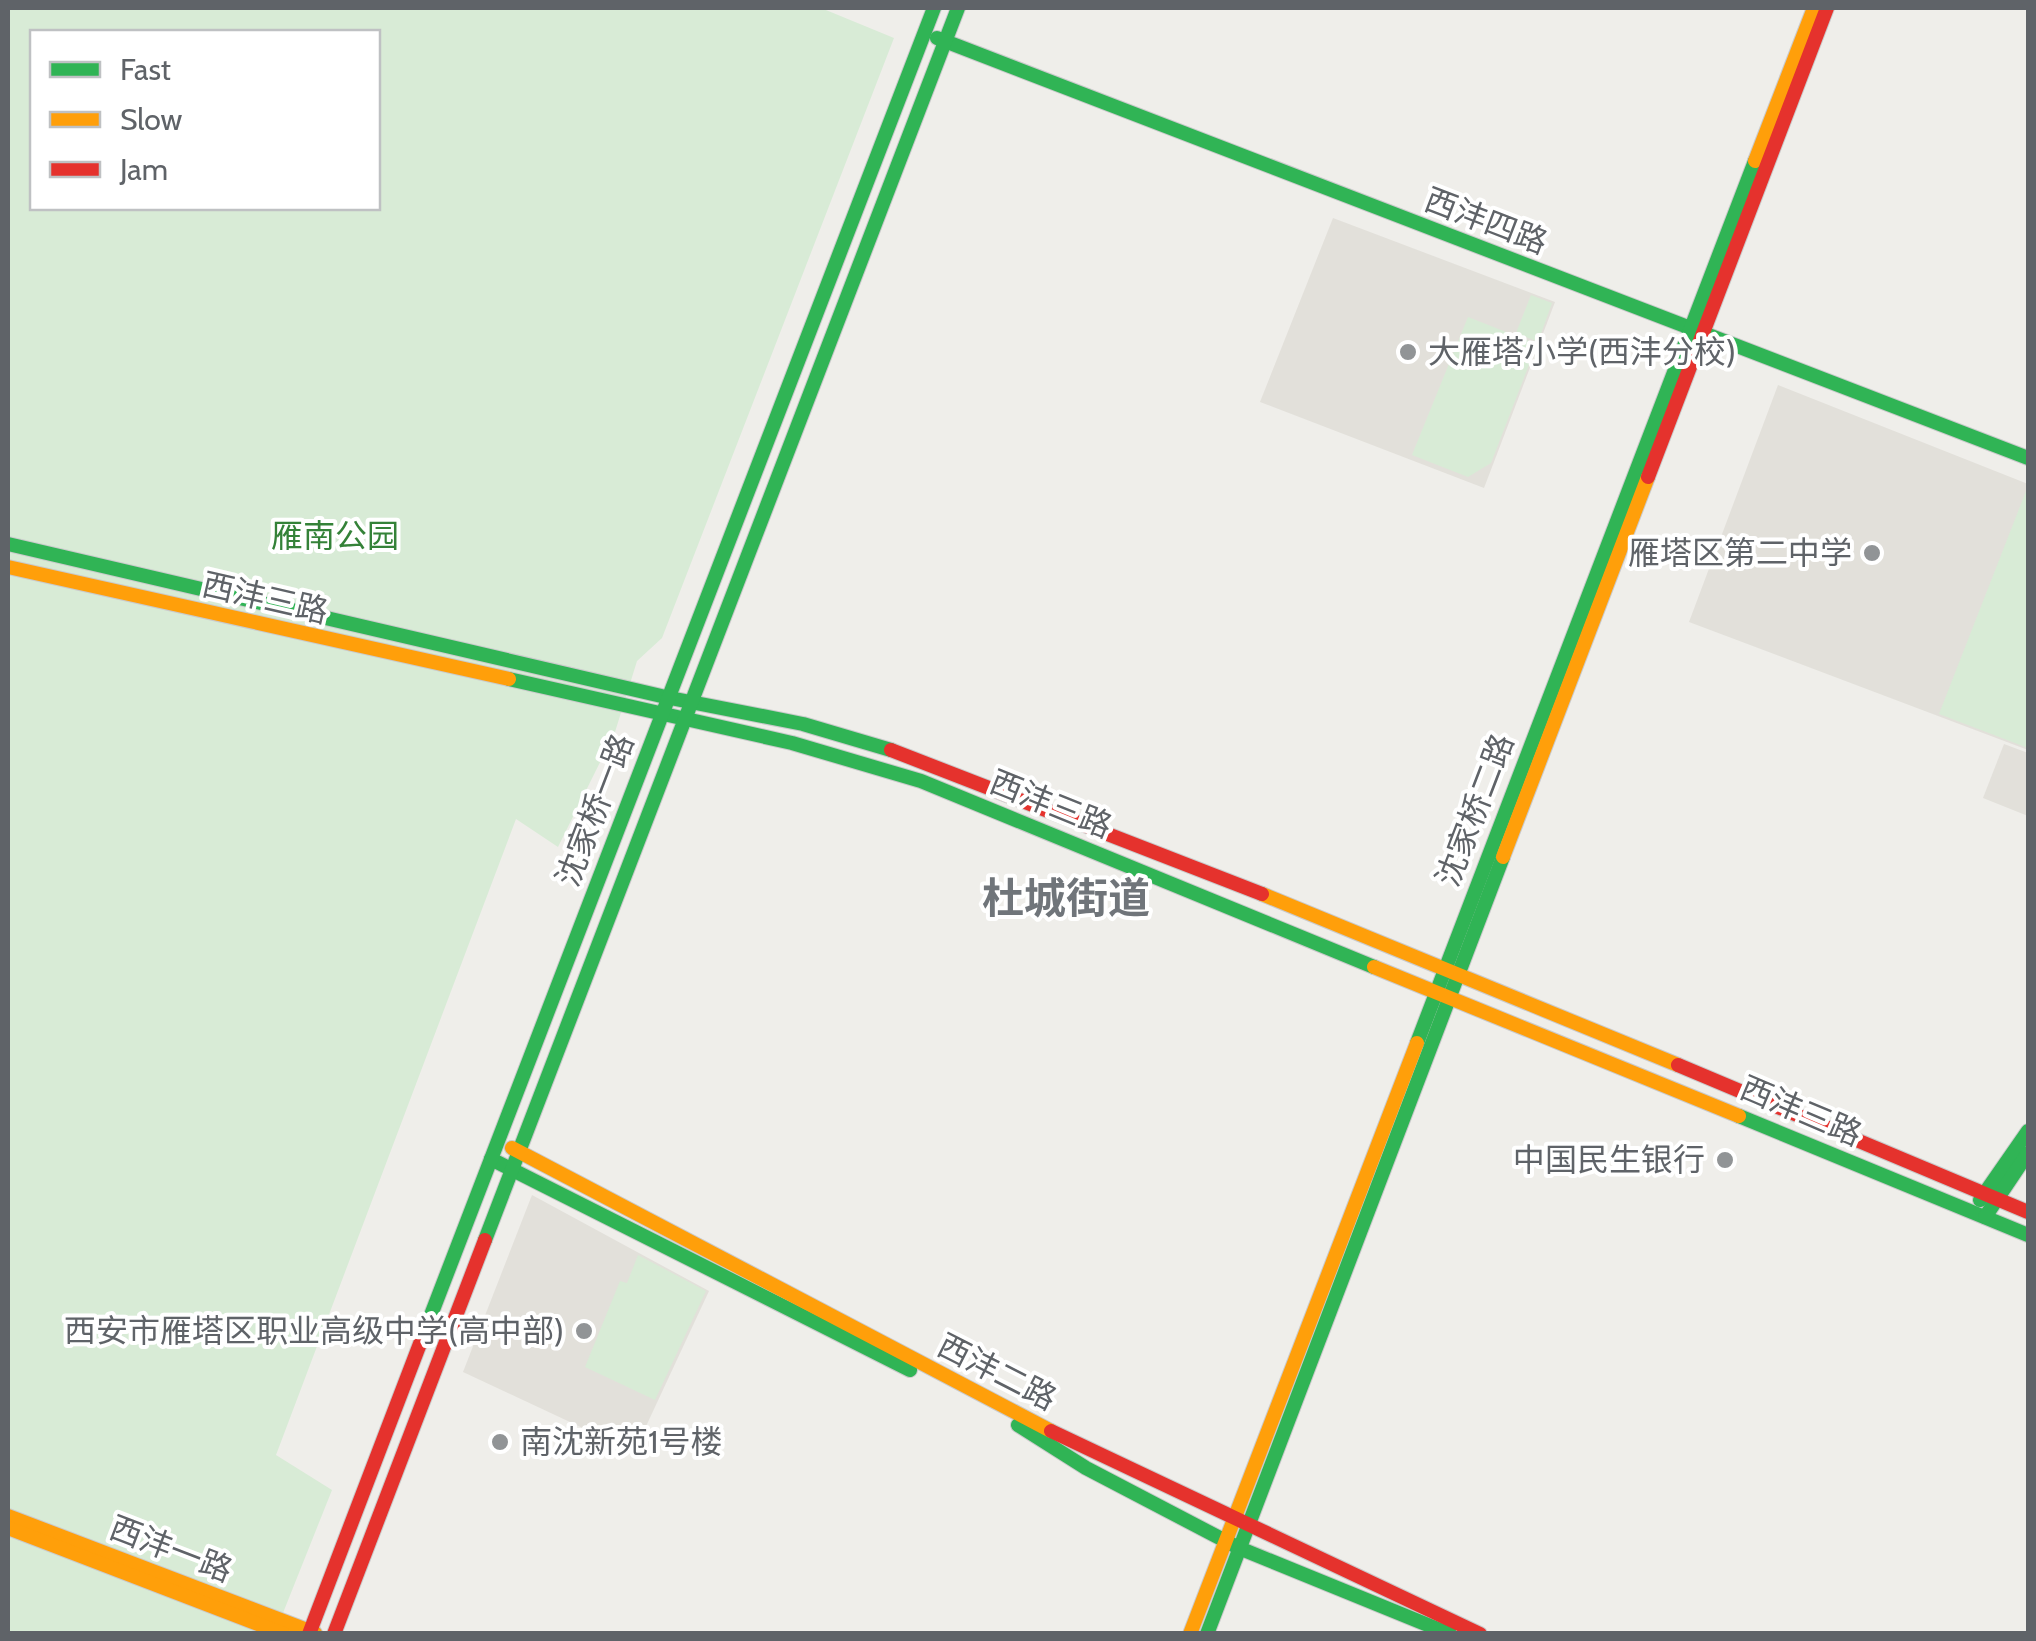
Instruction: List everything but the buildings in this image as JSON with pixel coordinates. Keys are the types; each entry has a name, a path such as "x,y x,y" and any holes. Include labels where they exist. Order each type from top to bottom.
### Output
{"street":[{"name":"沈家桥一路","path":"311,1633 934,8"},
{"name":"沈家桥一路","path":"334,1634 958,8"},
{"name":"沈家桥二路","path":"1207,1634 1240,1548 1240,1523 1435,988 1450,970 1696,331 1814,8"},
{"name":"沈家桥二路","path":"1696,331 1827,8"},
{"name":"西沣四路","path":"924,33 2028,458"},
{"name":"西沣三路","path":"8,544 670,698 803,724 926,760 1450,970 2028,1212"},
{"name":"西沣三路","path":"8,567 792,743 921,781 1435,988 2028,1236"},
{"name":"沈家桥二路","path":"1190,1634 1224,1540 1240,1523 1451,995 1450,970"},
{"path":"1991,1197 2028,1131"},
{"name":"西沣二路","path":"498,1140 1000,1406 1480,1634"},
{"path":"1978,1214 2028,1154"},
{"name":"西沣二路","path":"491,1160 1030,1431 1086,1468 1240,1548 1450,1634"},
{"name":"西沣一路","path":"8,1516 311,1633"},
{"name":"西沣一路","path":"8,1528 284,1634"}],"shaded area":[{"name":"大雁塔小学(西沣分校)","path":"1333,218 1555,302 1484,488 1260,402"},
{"name":"雁塔区第二中学","path":"1778,385 2028,484 2028,750 1689,622"},
{"path":"2004,744 2028,753 2028,816 1983,798"},
{"name":"西安市雁塔区职业高级中学(高中部)","path":"532,1195 709,1291 634,1452 463,1372"}],"green space":[{"name":"雁南公园","path":"8,8 821,8 894,38 662,638 637,661 615,732 558,847 516,819 276,1455 332,1490 275,1633 8,1634"},
{"path":"1531,295 1552,303 1538,342 1516,333"},
{"path":"1468,317 1537,344 1491,463 1468,477 1412,455"},
{"path":"2028,486 2028,748 1939,714"},
{"path":"638,1255 706,1291 655,1400 585,1367 620,1281 627,1283"}],"traffic: fast":[{"path":"426,1328 934,8"},
{"path":"485,1240 958,8"},
{"path":"937,38 2028,458"},
{"path":"1417,1043 1755,161"},
{"path":"8,544 670,698 803,724 891,750"},
{"path":"509,679 792,743 921,781 1374,967"},
{"path":"1207,1634 1503,857"},
{"path":"1739,1116 2028,1235"},
{"path":"1980,1200 2028,1131"},
{"path":"1985,1217 2028,1153"},
{"path":"491,1159 910,1370"},
{"path":"1018,1425 1086,1468 1239,1548 1450,1634"}],"traffic: slow":[{"path":"1755,161 1814,8"},
{"path":"1503,857 1648,477"},
{"path":"8,567 509,679"},
{"path":"1262,894 1678,1065"},
{"path":"1374,967 1739,1116"},
{"path":"1190,1634 1417,1043"},
{"path":"512,1148 1051,1431"},
{"path":"8,1516 315,1633"},
{"path":"8,1528 284,1634"}],"traffic: jam":[{"path":"1648,477 1827,8"},
{"path":"891,750 1262,894"},
{"path":"1678,1065 2028,1212"},
{"path":"334,1634 485,1240"},
{"path":"309,1634 426,1328"},
{"path":"1051,1431 1480,1634"}],"place":[{"name":"大雁塔小学(西沣分校)","path":"1408,352"},
{"name":"雁塔区第二中学","path":"1872,553"},
{"name":"中国民生银行","path":"1725,1160"},
{"name":"西安市雁塔区职业高级中学(高中部)","path":"584,1331"},
{"name":"南沈新苑1号楼","path":"500,1442"}],"district":[{"name":"杜城街道","path":"1066,898"}]}
